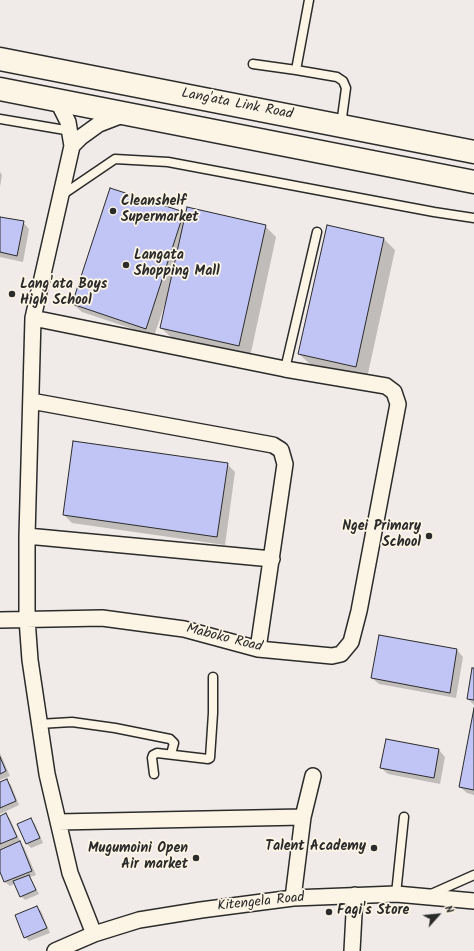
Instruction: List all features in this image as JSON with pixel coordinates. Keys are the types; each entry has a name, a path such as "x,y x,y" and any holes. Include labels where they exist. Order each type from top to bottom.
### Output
{"main road":[{"name":"Lang'ata Link Road","path":"0,59 474,152"},
{"name":"Lang'ata Link Road","path":"0,89 474,182"}],"street":[{"path":"57,100 64,112 72,139 33,318 27,536 27,619 30,660 39,724 58,822 70,873 94,934"},
{"path":"72,139 81,137 99,124 127,113"},
{"name":"Maboko Road","path":"0,620 102,618 184,629 258,649 332,656 341,654 351,642 359,611 398,404 394,392 386,386 285,369 33,318"},
{"path":"31,401 273,445 280,450 285,464 258,649"},
{"path":"27,536 130,547 272,559"},
{"path":"293,898 303,816 314,776"},
{"path":"58,822 303,816"},
{"name":"Kitengela Road","path":"55,951 94,934 139,920 293,898 396,894 474,901"},
{"path":"352,951 355,895"}],"lane":[{"path":"296,70 309,0"},
{"path":"254,64 337,77 343,81 346,88 341,125"},
{"path":"0,119 72,139"},
{"path":"61,195 115,158 168,162 434,212 474,218"},
{"path":"285,369 318,232"},
{"path":"154,774 153,755 159,752 208,759 211,756 213,677"},
{"path":"39,724 72,722 115,728 170,739 174,743 171,754"},
{"path":"396,894 404,818"},
{"path":"424,897 474,874"}],"building":[{"name":"Langata Shopping Mall","path":"110,188 184,212 146,329 72,304"},
{"path":"187,207 266,225 239,346 160,328"},
{"path":"0,217 24,221 17,256 0,252"},
{"path":"327,225 384,238 356,367 298,354"},
{"path":"73,441 228,463 217,537 63,515"},
{"path":"379,635 457,649 450,693 371,678"},
{"path":"472,668 474,668 474,700 467,699"},
{"path":"474,708 474,790 459,787"},
{"path":"386,739 439,749 434,778 380,768"},
{"path":"0,757 6,771 0,774"},
{"path":"7,779 16,801 0,808 0,782"},
{"path":"6,813 17,837 0,844 0,816"},
{"path":"31,818 40,838 26,844 17,824"},
{"path":"20,841 32,871 4,882 0,872 0,850"},
{"path":"29,875 36,890 20,897 13,881"},
{"path":"37,906 47,928 24,938 15,915"}],"place":[{"name":"Cleanshelf Supermarket","path":"113,211"},
{"name":"Langata Shopping Mall","path":"126,265"},
{"name":"Lang'ata Boys High School","path":"12,294"},
{"name":"Ngei Primary School","path":"429,536"},
{"name":"Talent Academy","path":"374,848"},
{"name":"Mugumoini Open Air market","path":"196,858"},
{"name":"Fagi's Store","path":"329,912"}]}
